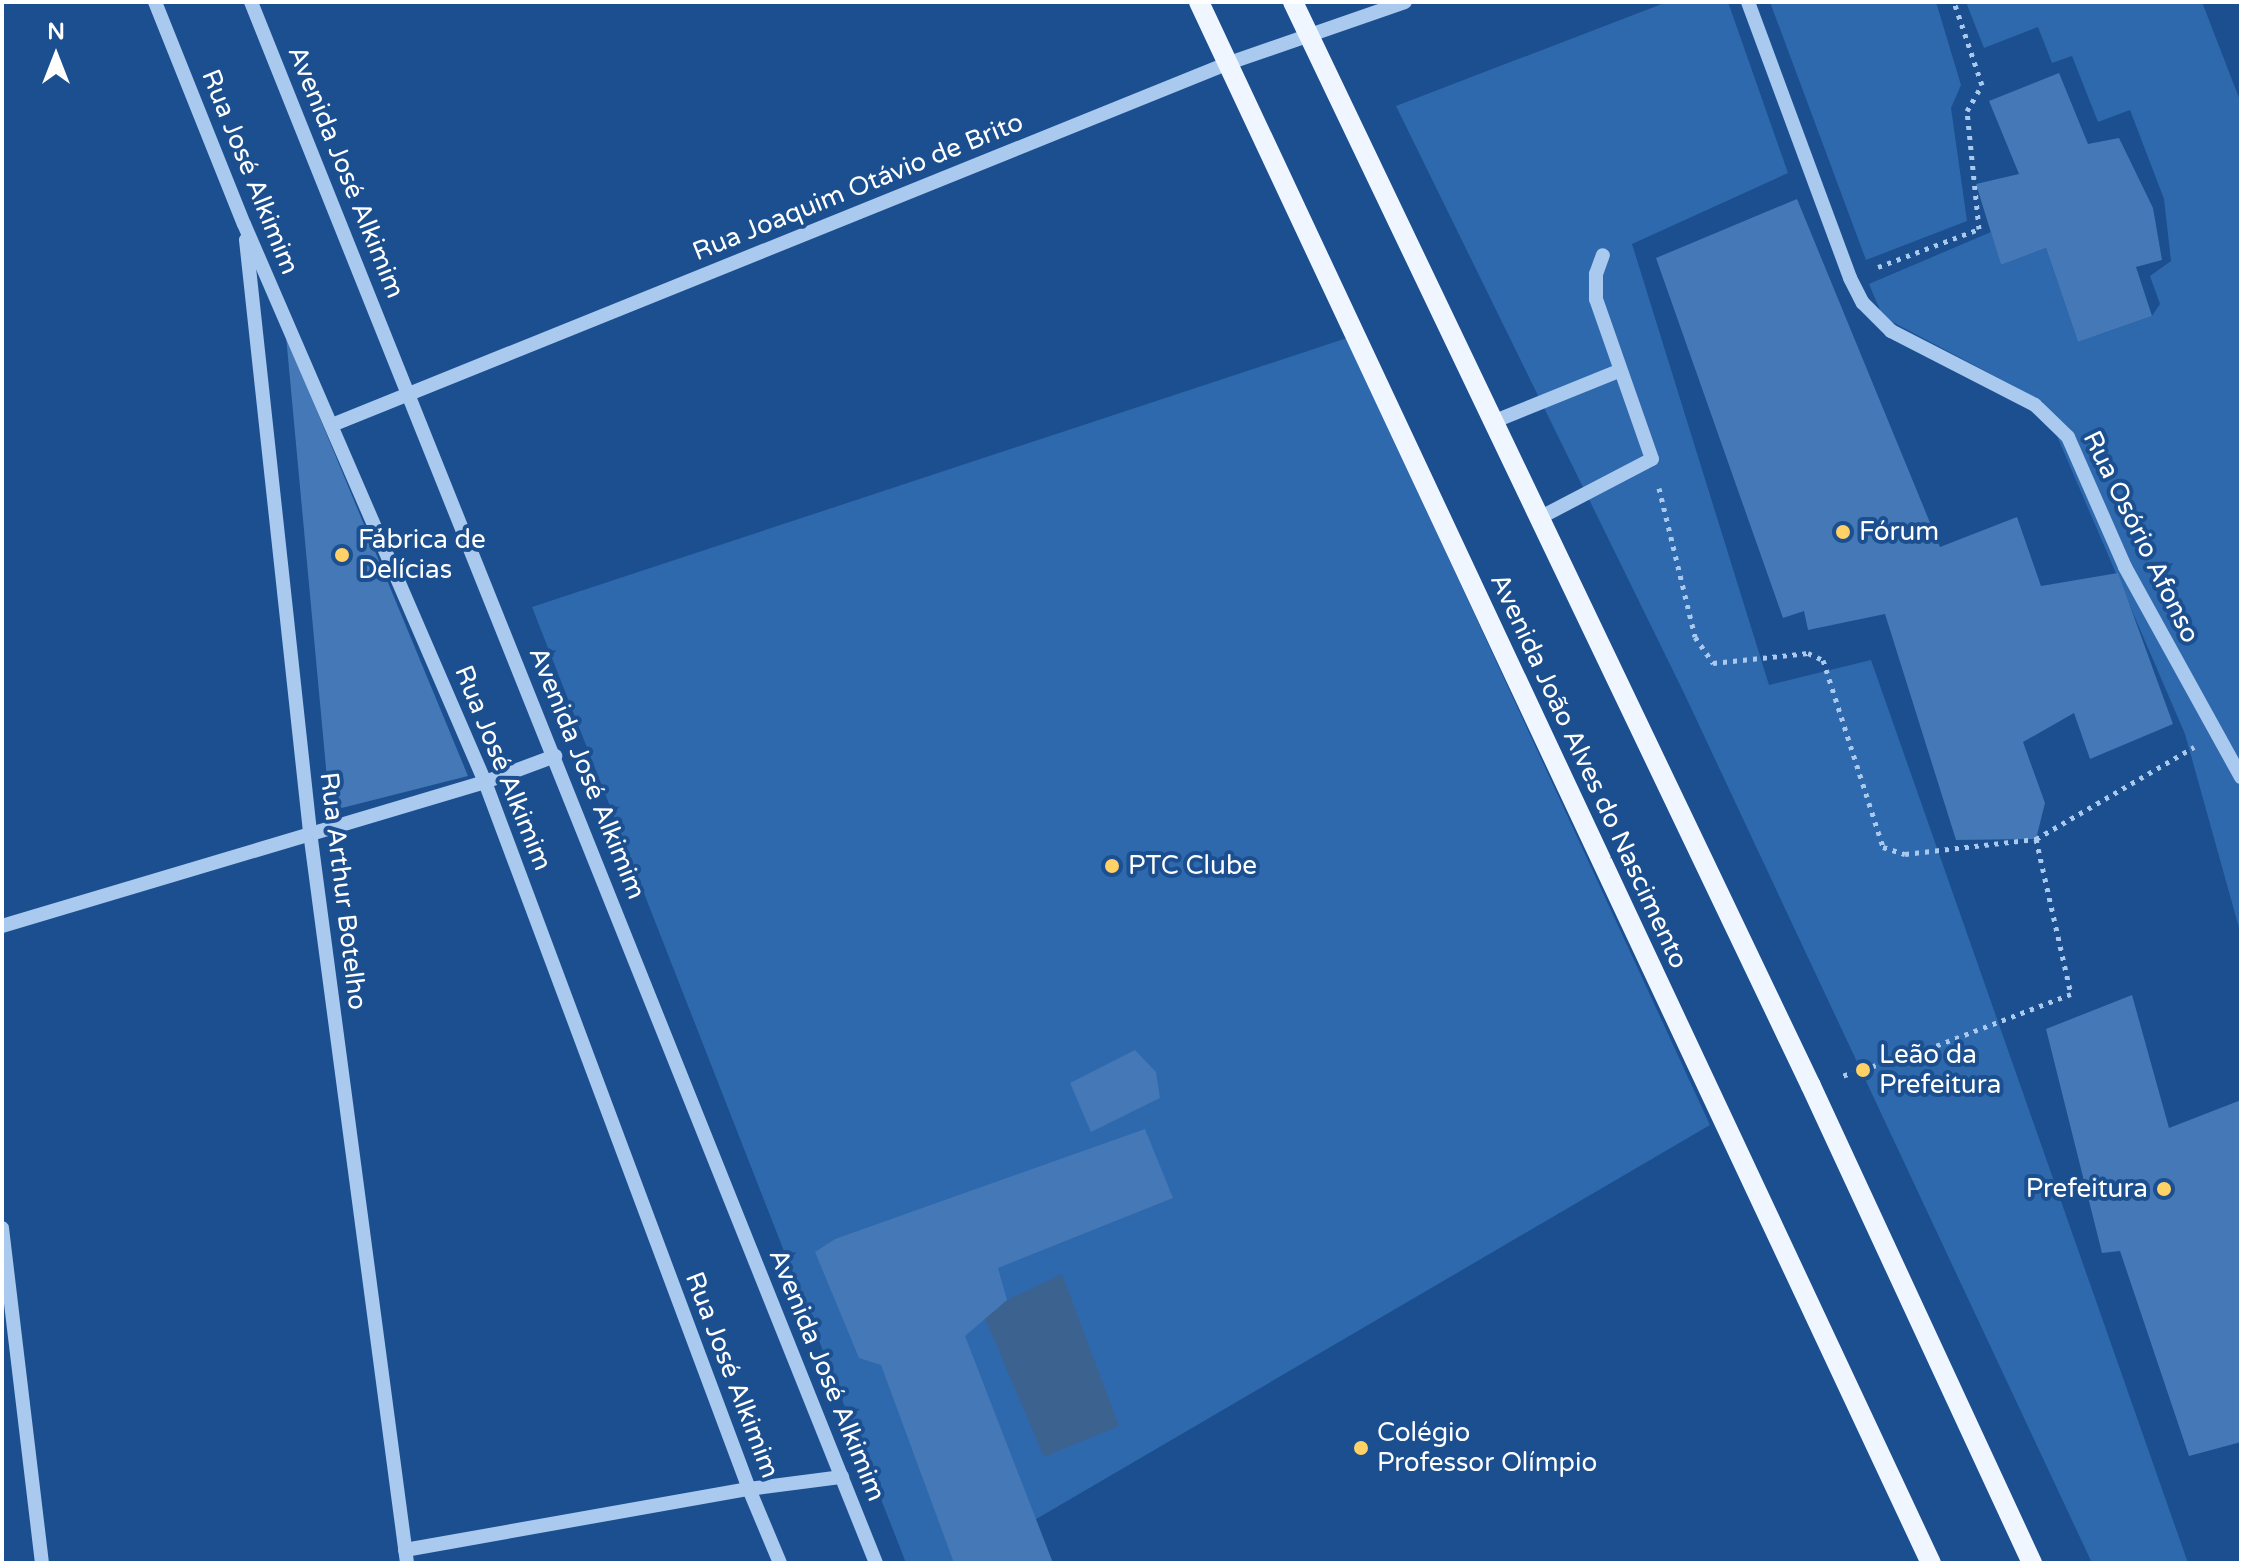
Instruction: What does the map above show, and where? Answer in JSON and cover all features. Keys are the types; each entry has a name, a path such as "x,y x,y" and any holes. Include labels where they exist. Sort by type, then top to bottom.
{"main road":[{"name":"Avenida João Alves do Nascimento","path":"1199,2 1931,1563"},
{"path":"1293,2 1811,1086 2032,1563"}],"street":[{"name":"Rua José Alkimim","path":"155,2 244,224 485,782 749,1489 780,1563"},
{"name":"Avenida José Alkimim","path":"251,2 876,1563"},
{"name":"Rua Joaquim Otávio de Brito","path":"332,425 1229,63 1405,2"},
{"name":"Rua Osório Afonso","path":"1748,2 1850,278 1863,303 1891,331 2035,405 2068,437 2125,567 2215,735 2241,777"},
{"name":"Rua Arthur Botelho","path":"244,224 310,832 406,1557"},
{"path":"1541,517 1652,459 1596,299 1596,274 1603,255"},
{"path":"1495,421 1619,371"},
{"path":"2,926 485,782 555,756"},
{"path":"2,1228 42,1563"},
{"path":"406,1557 749,1489 842,1477"}],"path":[{"path":"1850,278 1979,229 1967,111 1982,85 1954,2"},
{"path":"1652,459 1695,637 1713,663 1808,653 1823,660 1883,847 1905,854 2036,839 2215,735"},
{"path":"1811,1086 1933,1047 2071,994 2036,839"}],"shaded area":[{"path":"1667,2 1728,2 1788,173 1632,244 1769,685 1871,660 2188,1563 2092,1563 1684,693 1396,106"},
{"path":"1770,2 1936,2 1961,85 1951,108 1967,221 1866,260"},
{"path":"1966,2 2202,2 2241,103 2241,935 2185,734 2042,401 1883,317 1869,284 1991,232 2001,265 2046,248 2078,342 2152,316 2160,304 2150,276 2171,261 2164,199 2130,110 2098,122 2072,56 2052,63 2038,27 1984,48"},
{"name":"PTC Clube","path":"1347,338 1710,1125 961,1563 906,1563 532,607"},
{"path":"1062,1274 1119,1426 1044,1457 985,1318 1007,1300"}],"building":[{"path":"2059,73 2088,144 2119,138 2153,208 2162,260 2136,267 2152,316 2078,342 2046,248 2001,265 1976,184 2019,174 1989,101"},
{"name":"Fórum","path":"1797,199 1940,547 2017,517 2041,586 2118,573 2173,724 2090,759 2074,713 2023,742 2045,803 2036,839 1956,840 1885,614 1808,630 1804,611 1783,618 1656,258"},
{"name":"Fábrica de Delícias","path":"286,336 468,776 330,811"},
{"name":"Prefeitura","path":"2132,995 2169,1128 2241,1100 2241,1442 2189,1456 2120,1251 2102,1253 2046,1029"},
{"path":"1135,1050 1156,1072 1160,1098 1091,1132 1070,1083"},
{"path":"1145,1129 1173,1198 998,1268 1007,1300 965,1336 1053,1563 954,1563 881,1365 859,1358 815,1252 835,1239"}],"place":[{"name":"Fórum","path":"1843,532"},
{"name":"Fábrica de Delícias","path":"342,555"},
{"name":"PTC Clube","path":"1112,866"},
{"name":"Leão da Prefeitura","path":"1863,1070"},
{"name":"Prefeitura","path":"2164,1189"},
{"name":"Colégio Professor Olímpio","path":"1361,1448"}]}
